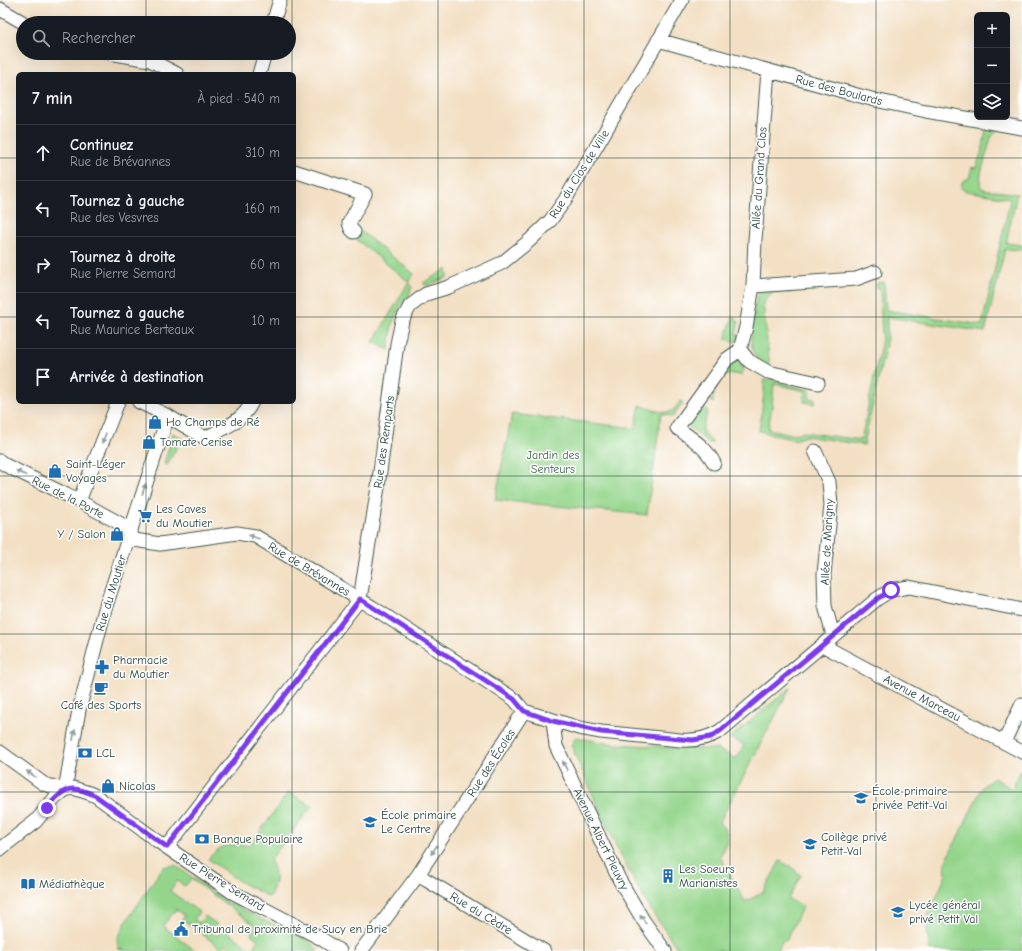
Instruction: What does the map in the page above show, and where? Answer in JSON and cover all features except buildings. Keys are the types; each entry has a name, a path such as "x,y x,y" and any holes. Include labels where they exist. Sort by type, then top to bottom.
{"street":[{"path":"276,16 280,0"},
{"name":"Rue du Clos de Ville","path":"426,294 449,287 502,263 528,242 550,221 565,200 682,0"},
{"path":"0,9 16,18"},
{"name":"Rue des Boulards","path":"658,40 874,100 941,114 1022,128"},
{"path":"150,60 173,72"},
{"path":"260,72 263,60"},
{"name":"Allée du Grand Clos","path":"740,350 746,327 753,286 755,240 768,71"},
{"path":"296,172 366,194 349,223 350,229 354,232"},
{"path":"753,286 856,279 875,272"},
{"name":"Rue des Remparts","path":"360,599 378,487 397,344 402,322 410,306 426,294"},
{"path":"714,463 709,454 697,442 676,428 727,359 740,350 749,361 768,372 818,383"},
{"path":"79,501 117,404"},
{"path":"143,404 168,416 205,438 228,427 248,410 251,404"},
{"name":"Rue du Moutier","path":"65,790 79,710 105,609 168,416"},
{"name":"Allée de Marigny","path":"816,451 829,482 830,490 831,505 824,580 825,606 833,635"},
{"name":"Rue de la Porte","path":"2,465 79,501 129,534"},
{"name":"Rue de Brévannes","path":"129,534 160,544 237,533 255,536 412,632 514,699 524,711 553,721 601,732 686,740 711,737 720,731 880,596 891,590 909,587 1022,610"},
{"path":"167,847 360,599"},
{"name":"Avenue Marceau","path":"822,645 1022,752"},
{"path":"1004,742 1022,704"},
{"name":"Rue des Écoles","path":"361,951 418,875 524,711"},
{"name":"Avenue Albert Pleuvry","path":"553,721 556,746 618,879 643,920 665,951"},
{"name":"Rue Pierre Semard","path":"0,752 44,784 65,790 73,788 96,796 232,892 320,938 340,951"},
{"path":"0,849 36,821 55,798 65,790"},
{"name":"Rue du Cèdre","path":"418,875 544,951"}],"green space":[{"path":"986,129 997,130 991,138 981,173 980,185 983,189 1017,194 1006,243 1022,245 1022,250 1005,249 985,332 887,317 887,338 864,445 805,436 795,440 759,431 764,393 764,380 769,380 771,378 774,379 774,381 810,390 809,398 815,399 815,404 804,402 805,391 774,384 768,429 792,434 804,432 861,440 882,339 880,288 876,288 877,283 884,282 886,310 982,325 1010,201 1007,198 966,191 961,188 962,182 969,178 972,167 976,168 983,147"},
{"path":"359,230 414,274 409,282 357,240"},
{"path":"447,269 448,277 426,286 423,283"},
{"path":"409,282 412,287 408,297 401,305 392,324 389,350 373,342"},
{"path":"792,290 792,292 774,292 763,303 770,369 758,360 754,354 752,346 751,337 754,308 758,293 759,291"},
{"path":"733,317 739,322 736,334 740,336 736,342 725,339"},
{"path":"737,360 741,363 741,366 744,369 742,375 732,374 724,377 716,389 713,403 706,396 732,362 733,363"},
{"name":"Jardin des Senteurs","path":"681,401 684,404 676,411 674,416 671,417 669,415 661,414 647,515 495,500 512,414 635,428 640,405 656,411 669,412 672,411"},
{"path":"698,406 708,410 702,431 712,443 709,443 688,426 687,423 690,419 693,419 693,415"},
{"path":"173,433 182,438 167,465 164,464"},
{"path":"790,688 719,823 726,831 727,835 727,843 720,856 745,902 763,892 780,861 791,867 801,875 788,899 803,906 786,941 783,940 777,951 679,951 657,920 624,862 571,745 576,737 616,744 717,749 736,759 744,745 730,738"},
{"path":"1022,768 1022,951 930,951 927,931 929,914 946,875 945,863 983,786 994,778 1012,789"},
{"path":"289,792 312,806 270,860 275,874 275,883 269,897 240,882 208,859 223,847 232,845 250,845"},
{"path":"175,865 231,905 233,904 263,920 301,937 319,951 234,951 225,944 222,949 182,919 185,916 176,909 163,926 196,951 119,950 117,940 126,922 163,867","holes":["191,879 256,926 251,934 258,940 252,949 223,929 217,936 212,932 217,924 205,916 199,923 194,919 199,912 170,891 177,881 185,886"]}],"place":[{"name":"Ho Champs de Ré","path":"155,422"},
{"name":"Tomate Cerise","path":"149,442"},
{"name":"Saint-Léger Voyages","path":"55,471"},
{"name":"Les Caves du Moutier","path":"145,516"},
{"name":"Y / Salon","path":"117,534"},
{"name":"Pharmacie du Moutier","path":"102,667"},
{"name":"Café des Sports","path":"101,688"},
{"name":"LCL","path":"85,753"},
{"name":"Nicolas","path":"108,786"},
{"name":"École primaire privée Petit-Val","path":"861,798"},
{"name":"École primaire Le Centre","path":"370,822"},
{"name":"Banque Populaire","path":"202,839"},
{"name":"Collège privé Petit-Val","path":"810,844"},
{"name":"Les Soeurs Marianistes","path":"668,876"},
{"name":"Médiathèque","path":"28,884"},
{"name":"Lycée général privé Petit Val","path":"898,912"},
{"name":"Tribunal de proximité de Sucy en Brie","path":"181,929"}],"route":[{"path":"47,808 55,798 65,790 73,788 89,793 96,796 167,847 360,599 514,699 524,711 553,721 601,732 693,740 711,737 720,731 833,635 877,599 891,590"}]}
